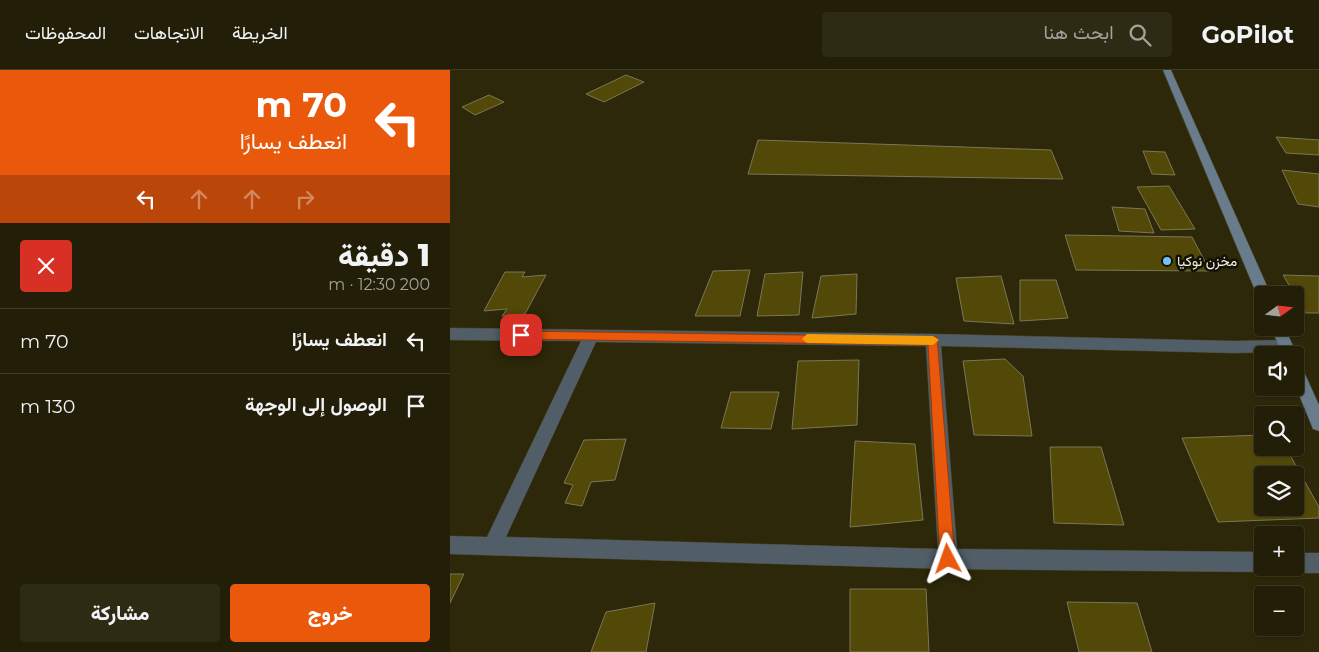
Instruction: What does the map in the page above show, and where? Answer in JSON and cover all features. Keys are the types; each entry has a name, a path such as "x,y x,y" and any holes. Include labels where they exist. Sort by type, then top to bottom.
{"street":[{"path":"1168,70 1260,286"},
{"path":"450,334 934,340 1254,349"},
{"path":"492,547 591,336"},
{"path":"934,340 948,559"},
{"path":"1304,388 1319,424"},
{"path":"450,546 948,559 1254,562"},
{"path":"1304,563 1319,563"}],"building":[{"path":"626,75 644,82 604,102 586,94"},
{"path":"489,95 504,102 475,115 462,107"},
{"path":"1276,137 1319,140 1319,155 1286,153"},
{"path":"758,140 1051,150 1063,179 748,174"},
{"path":"1143,151 1165,152 1175,175 1152,174"},
{"path":"1282,170 1319,174 1319,207 1298,204"},
{"path":"1169,186 1195,229 1161,230 1137,187"},
{"path":"1112,207 1145,209 1154,233 1119,231"},
{"path":"1065,235 1192,237 1210,271 1076,270"},
{"path":"750,270 740,316 695,316 713,271"},
{"path":"505,272 525,272 522,277 546,275 525,314 502,316 507,309 484,311"},
{"path":"803,272 799,315 757,316 765,274"},
{"path":"857,274 856,314 812,318 821,276"},
{"path":"1283,275 1319,276 1319,313 1306,313 1304,310 1304,286 1290,286"},
{"path":"1001,276 1014,324 964,321 956,278"},
{"path":"1020,280 1056,280 1068,318 1020,321"},
{"path":"1005,359 1023,376 1032,436 974,435 963,361"},
{"path":"859,360 857,425 792,429 798,361"},
{"path":"731,392 779,392 771,429 721,428"},
{"path":"1254,435 1254,456 1290,456 1296,466 1254,466 1254,516 1304,516 1304,480 1319,507 1319,518 1218,522 1182,438"},
{"path":"626,439 615,480 591,482 582,506 565,503 573,485 564,483 584,440"},
{"path":"855,441 915,444 923,520 850,527"},
{"path":"1050,447 1101,447 1124,525 1054,523"},
{"path":"450,574 464,574 450,603"},
{"path":"850,589 926,589 929,652 850,652"},
{"path":"1067,602 1137,603 1152,652 1079,652"},
{"path":"655,603 646,652 591,652 606,612"}],"slow traffic":[{"path":"807,339 933,340"}],"place":[{"name":"مخزن نوكيا","path":"1167,261"}],"route":[{"path":"521,335 934,340 948,559"}]}
